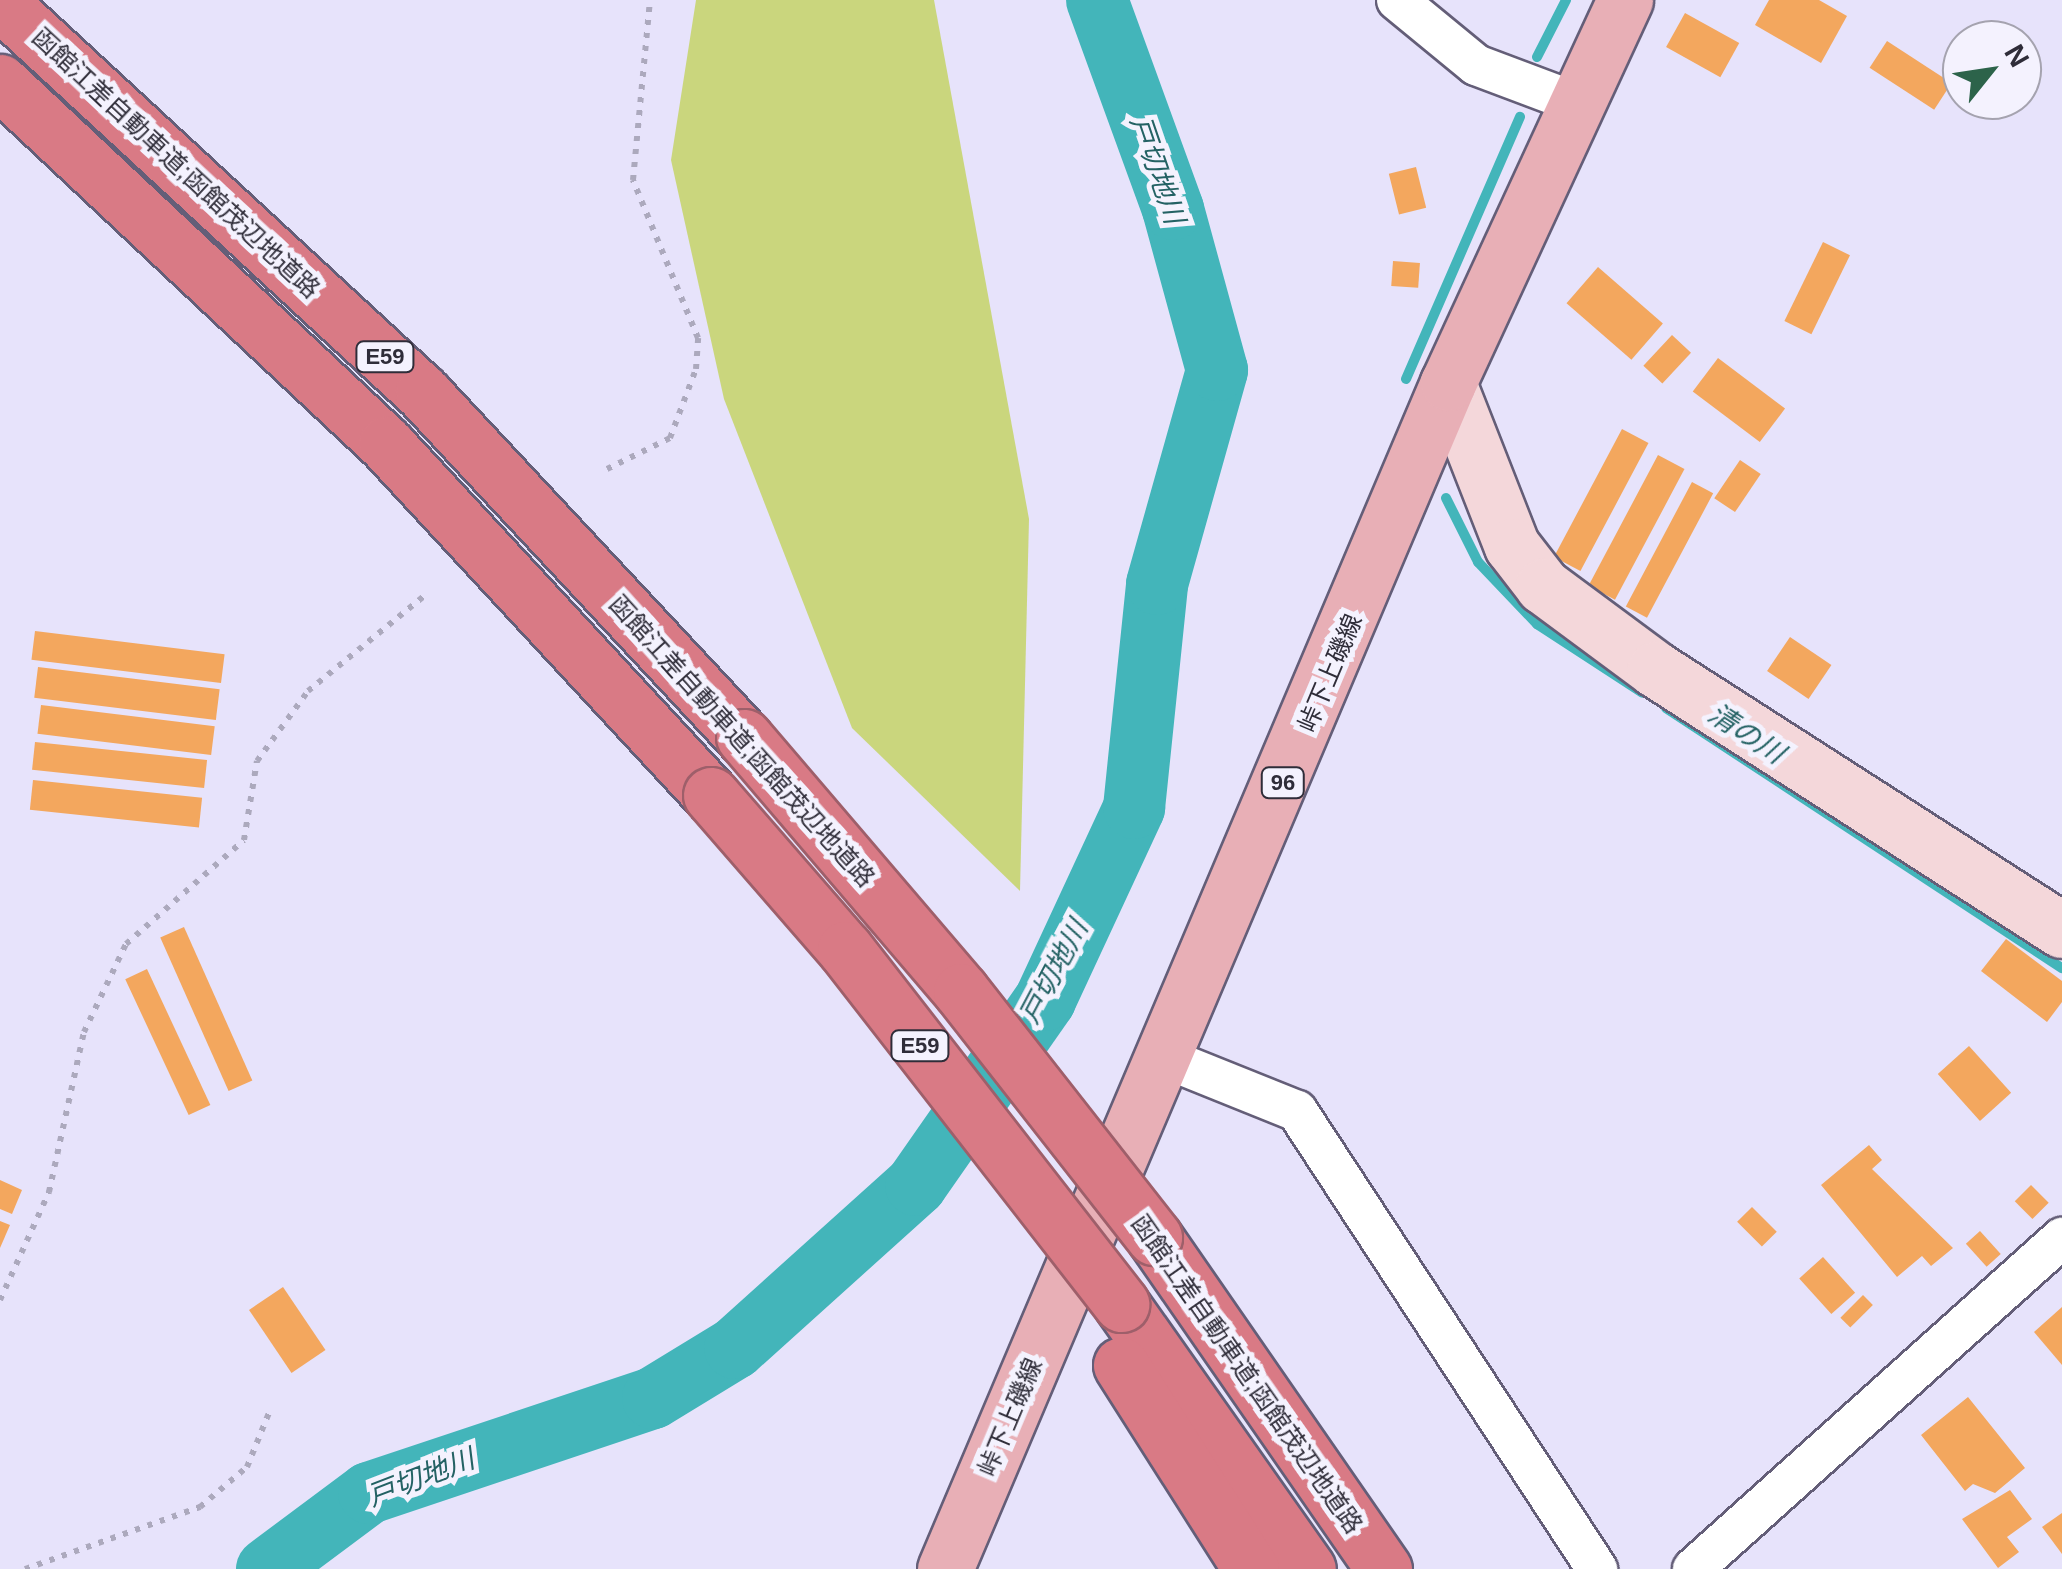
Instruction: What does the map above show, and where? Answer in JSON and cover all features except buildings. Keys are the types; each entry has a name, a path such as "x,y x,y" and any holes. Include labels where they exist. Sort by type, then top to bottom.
{"highway":[{"name":"函館江差自動車道;函館茂辺地道路","path":"0,2 423,394 744,737 961,990 1154,1237 1384,1569"},
{"name":"E59","path":"0,82 386,444 711,795 845,950 1113,1321"},
{"path":"1113,1321 1251,1569"},
{"path":"1113,1321 1308,1569"}],"main road":[{"name":"峠下上磯線","path":"945,1569 1448,382 1625,0"}],"street":[{"path":"1397,0 1476,66 1577,103"},
{"path":"1448,382 1505,530 1543,586 1655,669 2062,930"},
{"path":"1164,1058 1298,1111 1597,1569"},
{"path":"1693,1569 2062,1238"}],"path":[{"path":"608,469 670,438 696,369 698,338 633,180 650,0"},
{"path":"0,1300 48,1192 84,1032 126,944 244,840 257,761 308,691 423,597"},
{"path":"25,1569 200,1508 247,1467 271,1408"}],"green space":[{"path":"696,0 934,0 1029,519 1020,891 852,728 724,399 671,160"}],"waterway":[{"name":"戸切地川","path":"267,1569 369,1493 653,1398 735,1348 916,1185 1045,1000 1134,808 1157,584 1217,370 1173,209 1097,0"},
{"name":"清の川","path":"1537,57 1566,0"},
{"name":"清の川","path":"1406,379 1520,117"},
{"name":"清の川","path":"1446,498 1478,562 1537,624 1643,693"},
{"name":"清の川","path":"1666,708 2062,968"}]}
